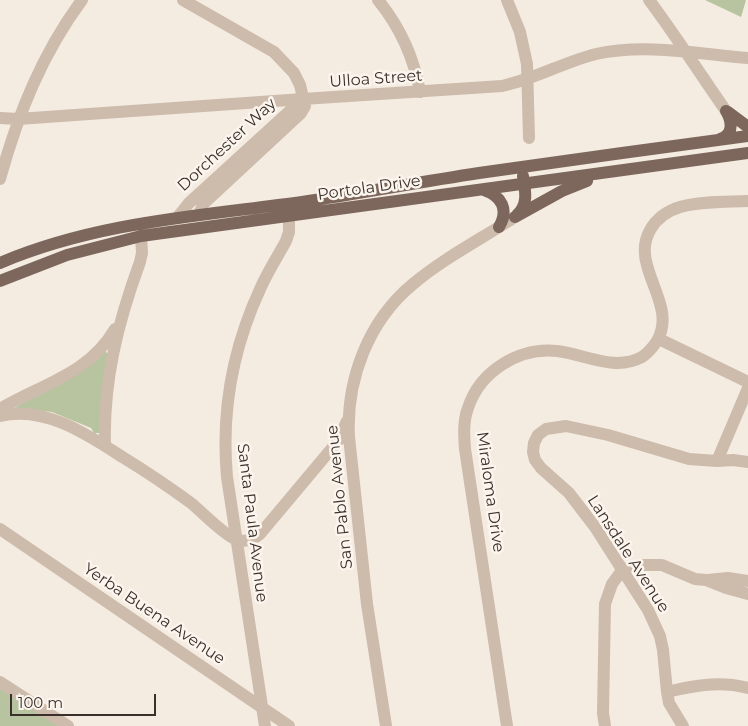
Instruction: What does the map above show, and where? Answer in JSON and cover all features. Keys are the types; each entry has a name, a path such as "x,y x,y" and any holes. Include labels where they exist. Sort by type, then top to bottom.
{"main road":[{"path":"726,111 748,127"},
{"path":"719,140 724,138 730,130 730,119 726,111"},
{"name":"Portola Drive","path":"0,263 44,246 84,235 177,218 338,197 522,167 748,136"},
{"name":"Portola Drive","path":"0,281 67,255 141,236 748,153"},
{"path":"516,217 522,211 525,203 525,184 522,167"},
{"path":"516,217 579,184 613,172"},
{"path":"484,190 496,195 503,205 504,215 499,227"}],"street":[{"path":"0,179 28,92 44,59 82,0"},
{"path":"183,0 274,52 294,72 300,85 303,99"},
{"path":"378,0 392,19 407,47 420,92"},
{"path":"507,0 524,48 528,80 529,138"},
{"path":"649,0 671,29 685,53 726,111"},
{"name":"Ulloa Street","path":"0,118 18,120 502,86 528,80 578,60 610,51 652,50 748,58"},
{"name":"Dorchester Way","path":"177,218 189,203 303,99 305,107 301,113 203,204 199,215"},
{"path":"748,201 682,206 666,213 653,225 646,239 645,255 661,304 663,316 659,339 748,382"},
{"name":"Santa Paula Avenue","path":"265,726 225,456 228,398 240,341 261,287 286,240 289,232 290,215"},
{"name":"San Pablo Avenue","path":"386,726 368,612 348,419 353,385 362,354 387,311 412,285 426,274 516,217"},
{"path":"105,446 106,413 116,336 140,262 142,253 141,236"},
{"path":"0,409 89,361 109,339 122,314"},
{"name":"Miraloma Drive","path":"507,726 465,449 465,422 468,408 473,396 490,374 514,358 528,353 558,351 621,363 644,356 659,339"},
{"path":"748,388 718,461 748,462"},
{"path":"0,416 21,414 38,416 70,426 171,488 236,540 250,540 260,534 334,445 344,430 348,419"},
{"name":"Lansdale Avenue","path":"683,726 674,713 667,692 660,636 648,610 583,510 569,493 541,468 535,460 533,452 534,443 538,435 546,429 566,426 608,435 689,459 718,461"},
{"name":"Yerba Buena Avenue","path":"0,529 289,726"},
{"path":"605,726 603,713 605,604 612,584 623,570 639,565 662,565 695,579 728,578 748,581"},
{"path":"706,580 748,594"},
{"path":"0,682 68,726"},
{"path":"667,692 708,684 725,684 748,688"}],"green space":[{"path":"705,0 746,0 741,17"},
{"path":"105,351 108,354 99,433 94,433 91,428 52,412 15,408"},
{"path":"0,687 63,726 0,726"}]}
